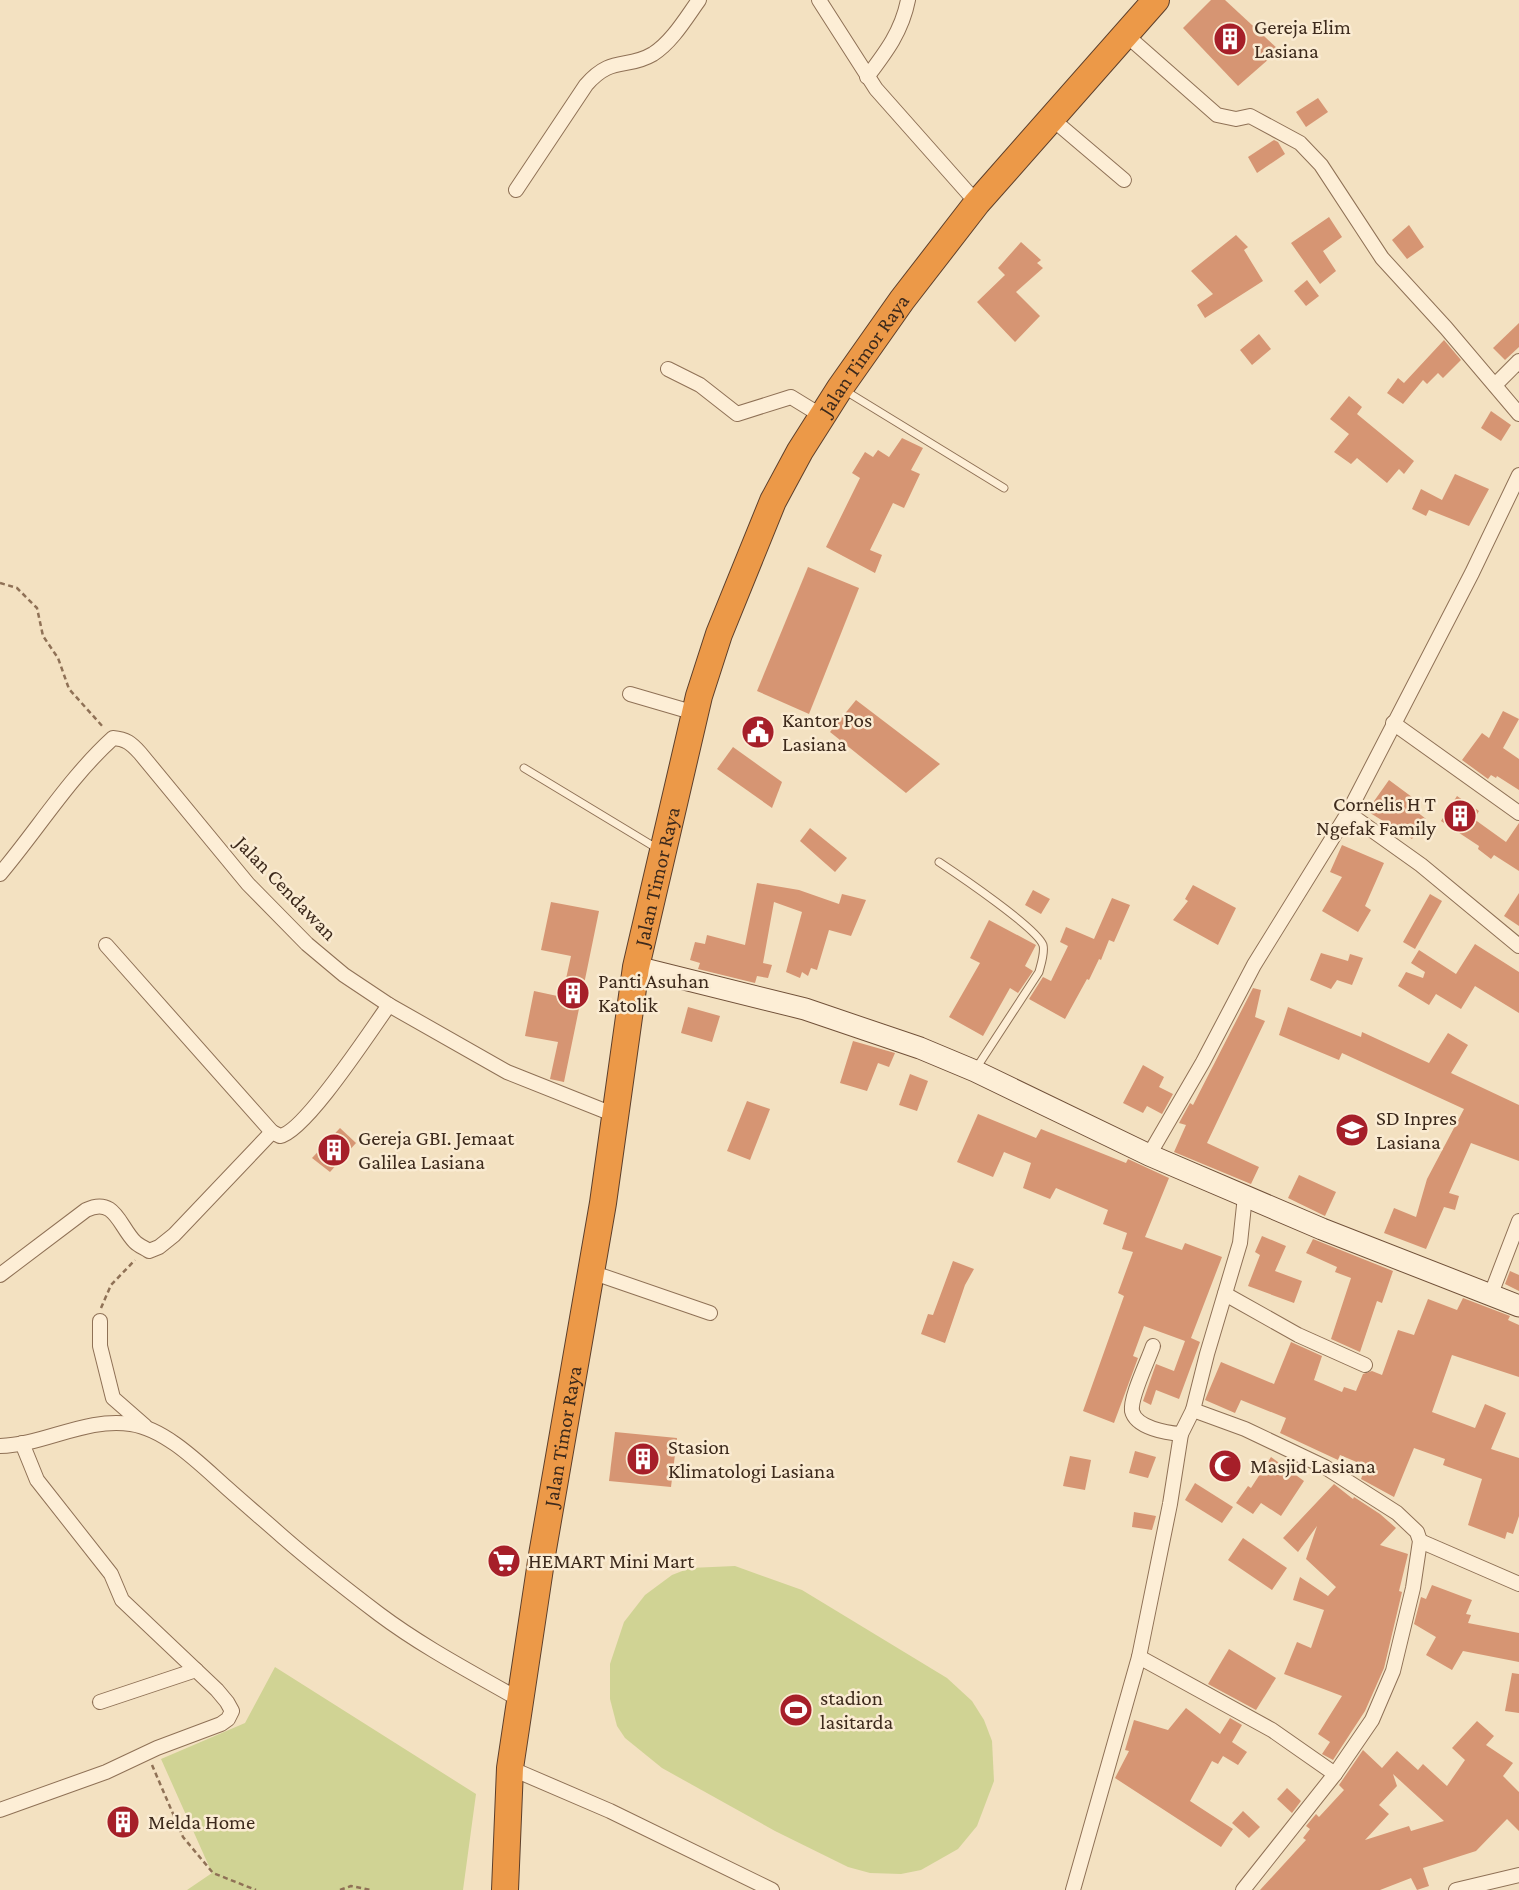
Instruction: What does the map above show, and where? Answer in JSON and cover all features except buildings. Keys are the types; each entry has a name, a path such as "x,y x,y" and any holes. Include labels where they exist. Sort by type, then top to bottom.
{"highway":[{"name":"Jalan Timor Raya","path":"505,1890 510,1768 542,1555 591,1272 636,967 695,713 719,634 773,501 840,388 902,300 977,203 1156,0"}],"street":[{"path":"516,190 596,73 608,66 653,54 699,0"},
{"path":"819,0 867,77 977,203"},
{"path":"867,77 897,35 905,17 908,0"},
{"path":"1125,34 1217,115 1236,118 1250,116 1300,143 1321,164 1382,258 1519,414"},
{"path":"1051,118 1124,180"},
{"path":"1495,385 1519,361"},
{"path":"668,369 700,385 737,414 791,397 822,416"},
{"path":"1149,1155 1203,1062 1254,965 1348,813 1466,585 1519,475"},
{"path":"630,694 695,713"},
{"path":"1393,723 1519,813"},
{"path":"0,874 70,784 113,738"},
{"name":"Jalan Cendawan","path":"113,738 131,742 248,884 307,944 344,975 389,1005 507,1072 615,1115"},
{"path":"1348,813 1421,865 1519,946"},
{"path":"106,945 272,1132 280,1136 300,1123 336,1079 389,1005"},
{"path":"636,967 805,1009 920,1048 975,1071 1149,1155 1334,1234 1519,1307"},
{"path":"0,1275 95,1205 108,1208 136,1243 149,1251 159,1247 174,1235 272,1132"},
{"path":"1073,1890 1139,1657 1170,1504 1181,1434 1193,1410 1240,1243 1245,1196"},
{"path":"1491,1294 1519,1221"},
{"path":"591,1272 710,1313"},
{"path":"1225,1294 1298,1335 1365,1365"},
{"path":"100,1321 100,1346 113,1398 148,1428 198,1461 287,1540 383,1617 471,1673 520,1700"},
{"path":"1153,1346 1132,1409 1134,1415 1149,1428 1181,1434"},
{"path":"1193,1410 1245,1429 1325,1466 1397,1513 1417,1532 1420,1541 1411,1600 1383,1699 1359,1742 1242,1890"},
{"path":"0,1446 103,1424 129,1423 148,1428"},
{"path":"0,1810 106,1772 221,1724 228,1719 232,1711 227,1702 122,1601 111,1574 37,1480 22,1443"},
{"path":"1420,1541 1519,1584"},
{"path":"1139,1657 1272,1730 1335,1774"},
{"path":"100,1702 195,1671"},
{"path":"510,1768 610,1811 772,1890"},
{"path":"1456,1890 1519,1875"}],"lane":[{"path":"840,388 1004,488"},
{"path":"524,768 661,851"},
{"path":"939,862 982,891 1042,943 1043,954 1039,972 975,1071"}],"path":[{"path":"0,583 17,587 37,608 43,636 58,658 69,689 113,738"},
{"path":"100,1321 102,1303 111,1285 134,1262 136,1243"},
{"path":"147,1753 183,1837 213,1874 256,1890"},
{"path":"340,1890 351,1886 371,1890"}],"green space":[{"name":"stadion lasitarda","path":"735,1566 802,1590 947,1678 972,1701 984,1720 992,1741 994,1781 977,1826 958,1849 921,1870 901,1874 870,1873 848,1867 775,1831 662,1768 625,1738 617,1726 610,1699 610,1664 624,1622 645,1595 672,1575 690,1568"},
{"path":"275,1667 476,1794 463,1890 187,1890 212,1873 161,1759 245,1723"}],"place":[{"name":"Gereja Elim Lasiana","path":"1230,39"},
{"name":"Kantor Pos Lasiana","path":"758,732"},
{"name":"Cornelis H T Ngefak Family","path":"1460,816"},
{"name":"Panti Asuhan Katolik","path":"573,993"},
{"name":"SD Inpres Lasiana","path":"1352,1130"},
{"name":"Gereja GBI. Jemaat Galilea Lasiana","path":"334,1150"},
{"name":"Stasion Klimatologi Lasiana","path":"643,1459"},
{"name":"Masjid Lasiana","path":"1225,1466"},
{"name":"HEMART Mini Mart","path":"504,1561"},
{"name":"stadion lasitarda","path":"796,1710"},
{"name":"Melda Home","path":"123,1822"}]}
